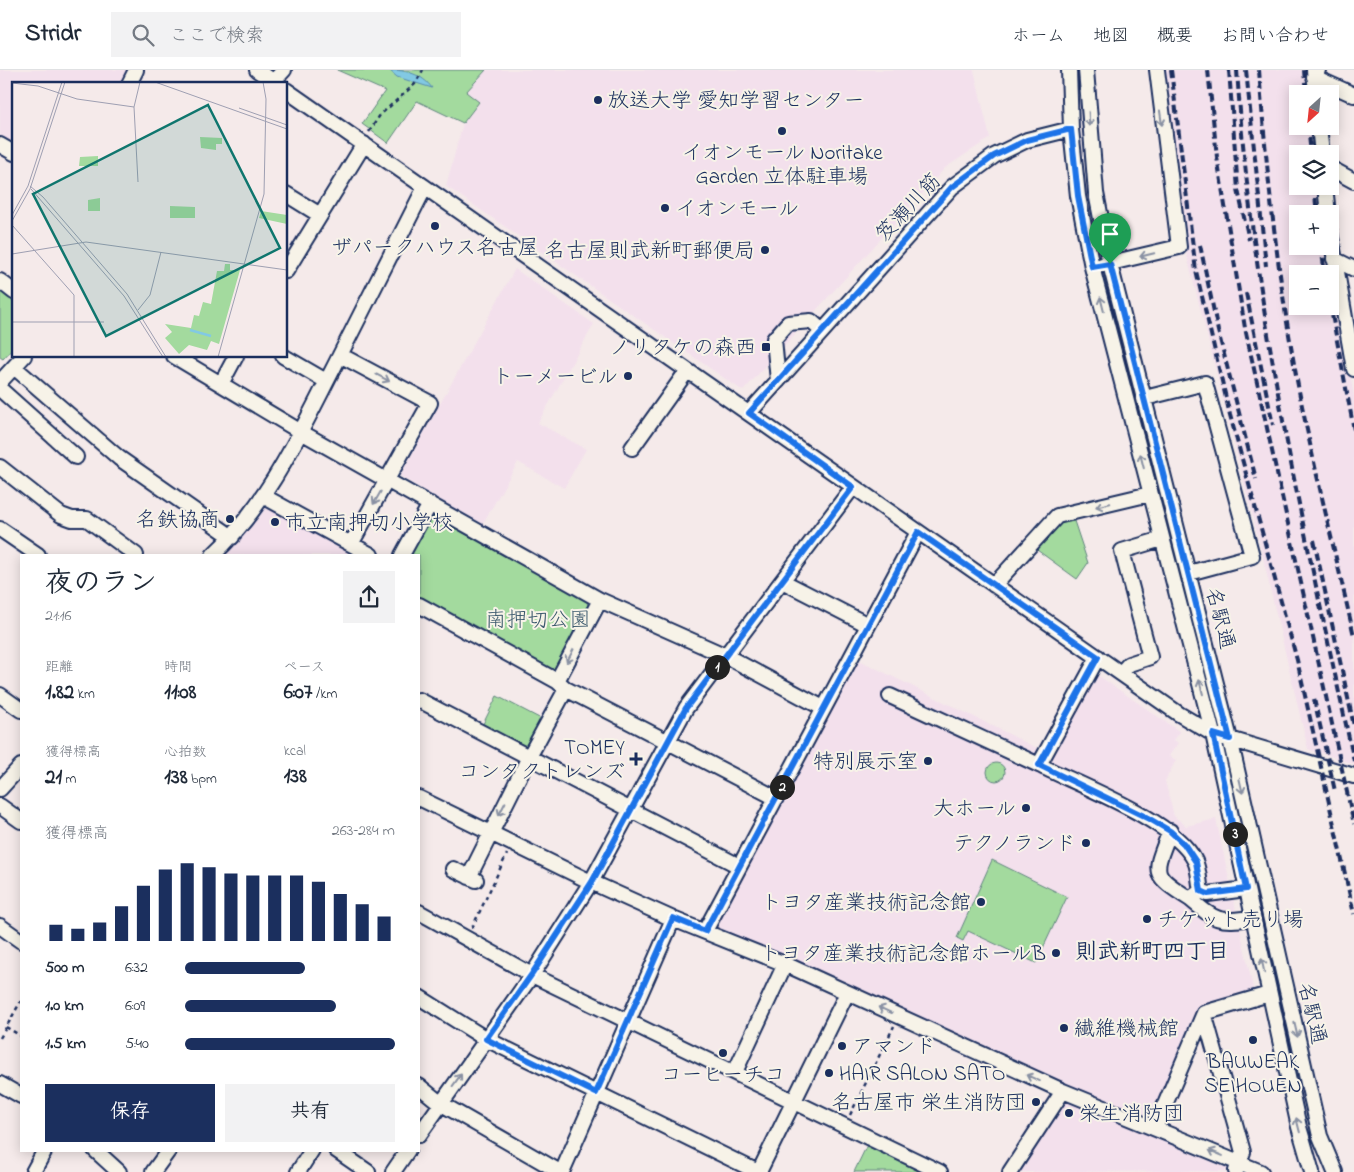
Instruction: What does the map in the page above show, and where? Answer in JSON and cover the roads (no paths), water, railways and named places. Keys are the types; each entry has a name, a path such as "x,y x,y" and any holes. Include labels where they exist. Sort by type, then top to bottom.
{"street":[{"path":"130,82 136,70"},
{"path":"257,70 273,82"},
{"path":"275,82 284,70"},
{"name":"名駅通","path":"1086,70 1096,193 1110,264 1230,739 1320,1136 1335,1172"},
{"path":"1092,267 1178,247 1156,70"},
{"path":"1315,72 1316,85"},
{"path":"1315,72 1354,94"},
{"name":"名駅通","path":"1066,73 1078,196 1092,267 1213,734 1299,1127 1312,1172"},
{"path":"288,91 366,140 426,187 1180,714 1213,734 1354,776"},
{"name":"笈瀬川筋","path":"749,413 952,187 994,156 1027,140 1071,129"},
{"path":"288,268 366,140"},
{"path":"0,144 12,152"},
{"path":"1339,173 1354,181"},
{"path":"214,554 232,537 263,496 301,432 426,187"},
{"path":"288,195 320,215"},
{"path":"1333,255 1354,370"},
{"path":"1334,259 1354,269"},
{"path":"0,281 12,290"},
{"path":"778,380 774,339 788,323 811,321 822,331"},
{"path":"340,355 430,403 351,544"},
{"path":"177,358 301,432 600,600 726,656 823,708"},
{"path":"221,384 235,358"},
{"path":"286,358 326,381"},
{"path":"9,369 119,458 232,537"},
{"path":"632,448 687,371"},
{"path":"1145,398 1205,382 1252,556 1189,573"},
{"path":"0,390 76,457"},
{"path":"0,467 61,515 72,519 87,519 135,554"},
{"path":"420,1131 532,974 592,882 686,708 853,487"},
{"path":"994,585 1057,516 1150,494"},
{"path":"263,496 369,554"},
{"path":"403,554 430,504"},
{"path":"0,529 37,554"},
{"path":"705,931 918,532"},
{"path":"1121,674 1129,664 1150,657 1122,552 1162,539"},
{"path":"782,581 868,625"},
{"path":"453,869 472,878 490,832 529,757 600,600"},
{"path":"420,606 667,743 776,798"},
{"path":"1039,765 1098,657"},
{"path":"0,695 20,709"},
{"path":"890,696 1039,765 1148,818 1170,831 1184,844 1196,862 1195,895 1211,917 1224,921 1253,918"},
{"path":"420,701 739,866"},
{"path":"0,789 20,767"},
{"path":"420,798 592,882 673,918 785,964 1063,1091 1155,1128 1238,1168 1261,1172"},
{"path":"0,806 20,819"},
{"path":"1170,831 1157,865 1159,874 1172,888 1195,895 1246,889"},
{"path":"420,913 532,974 940,1172"},
{"path":"420,1087 440,1103 561,1172 673,918"},
{"path":"0,926 20,940"},
{"path":"735,1072 785,964"},
{"path":"420,998 486,1039 759,1172 847,993"},
{"path":"1204,1013 1269,994"},
{"path":"1155,1128 1204,1013"},
{"path":"1204,1013 1243,1152 1238,1168"},
{"path":"0,1084 20,1095"},
{"path":"1010,1172 1063,1091"},
{"path":"33,1172 44,1152"},
{"path":"97,1152 119,1172"},
{"path":"153,1172 168,1152"},
{"path":"298,1172 311,1152"},
{"path":"339,1152 368,1172"},
{"path":"394,1172 407,1152"}],"water":[{"path":"389,70 418,76 432,88 397,77"}],"railway":[{"path":"1171,70 1196,271 1230,415 1297,660 1354,914"},
{"path":"1208,70 1217,157 1245,328 1354,824"},
{"path":"1229,70 1238,190 1249,240"},
{"path":"1237,70 1244,157 1267,331 1299,504 1354,761"},
{"path":"1246,70 1266,266"},
{"path":"1259,70 1266,152 1286,315 1300,396 1354,636"},
{"path":"1304,70 1305,85"},
{"path":"1309,135 1310,145"},
{"path":"1315,195 1316,205"},
{"path":"1200,245 1218,331 1256,479"},
{"path":"1322,255 1324,265"},
{"path":"1246,293 1273,425"},
{"path":"1332,315 1354,430"},
{"path":"1314,540 1354,726"},
{"path":"1314,699 1335,791"}],"place":[{"name":"放送大学 愛知学習センター","path":"598,100"},
{"name":"イオンモール Noritake Garden 立体駐車場","path":"782,131"},
{"name":"イオンモール","path":"665,208"},
{"name":"ザパークハウス名古屋","path":"435,226"},
{"name":"名古屋則武新町郵便局","path":"765,250"},
{"name":"ノリタケの森西","path":"766,347"},
{"name":"トーメービル","path":"628,376"},
{"name":"名鉄協商","path":"230,519"},
{"name":"市立南押切小学校","path":"275,522"},
{"name":"TOMEY コンタクトレンズ","path":"636,759"},
{"name":"特別展示室","path":"928,761"},
{"name":"大ホール","path":"1026,808"},
{"name":"テクノランド","path":"1086,843"},
{"name":"トヨタ産業技術記念館","path":"981,902"},
{"name":"チケット売り場","path":"1147,919"},
{"name":"トヨタ産業技術記念館ホールB","path":"1056,953"},
{"name":"繊維機械館","path":"1064,1028"},
{"name":"BAUWEAK SEIHOUEN","path":"1253,1040"},
{"name":"アマンド","path":"842,1046"},
{"name":"コーヒーチコ","path":"723,1053"},
{"name":"HAIR SALON SATO","path":"829,1073"},
{"name":"名古屋市 栄生消防団","path":"1036,1102"},
{"name":"栄生消防団","path":"1069,1113"}],"district":[{"name":"則武新町四丁目","path":"1152,950"}],"park label":[{"name":"南押切公園","path":"538,619"}]}
